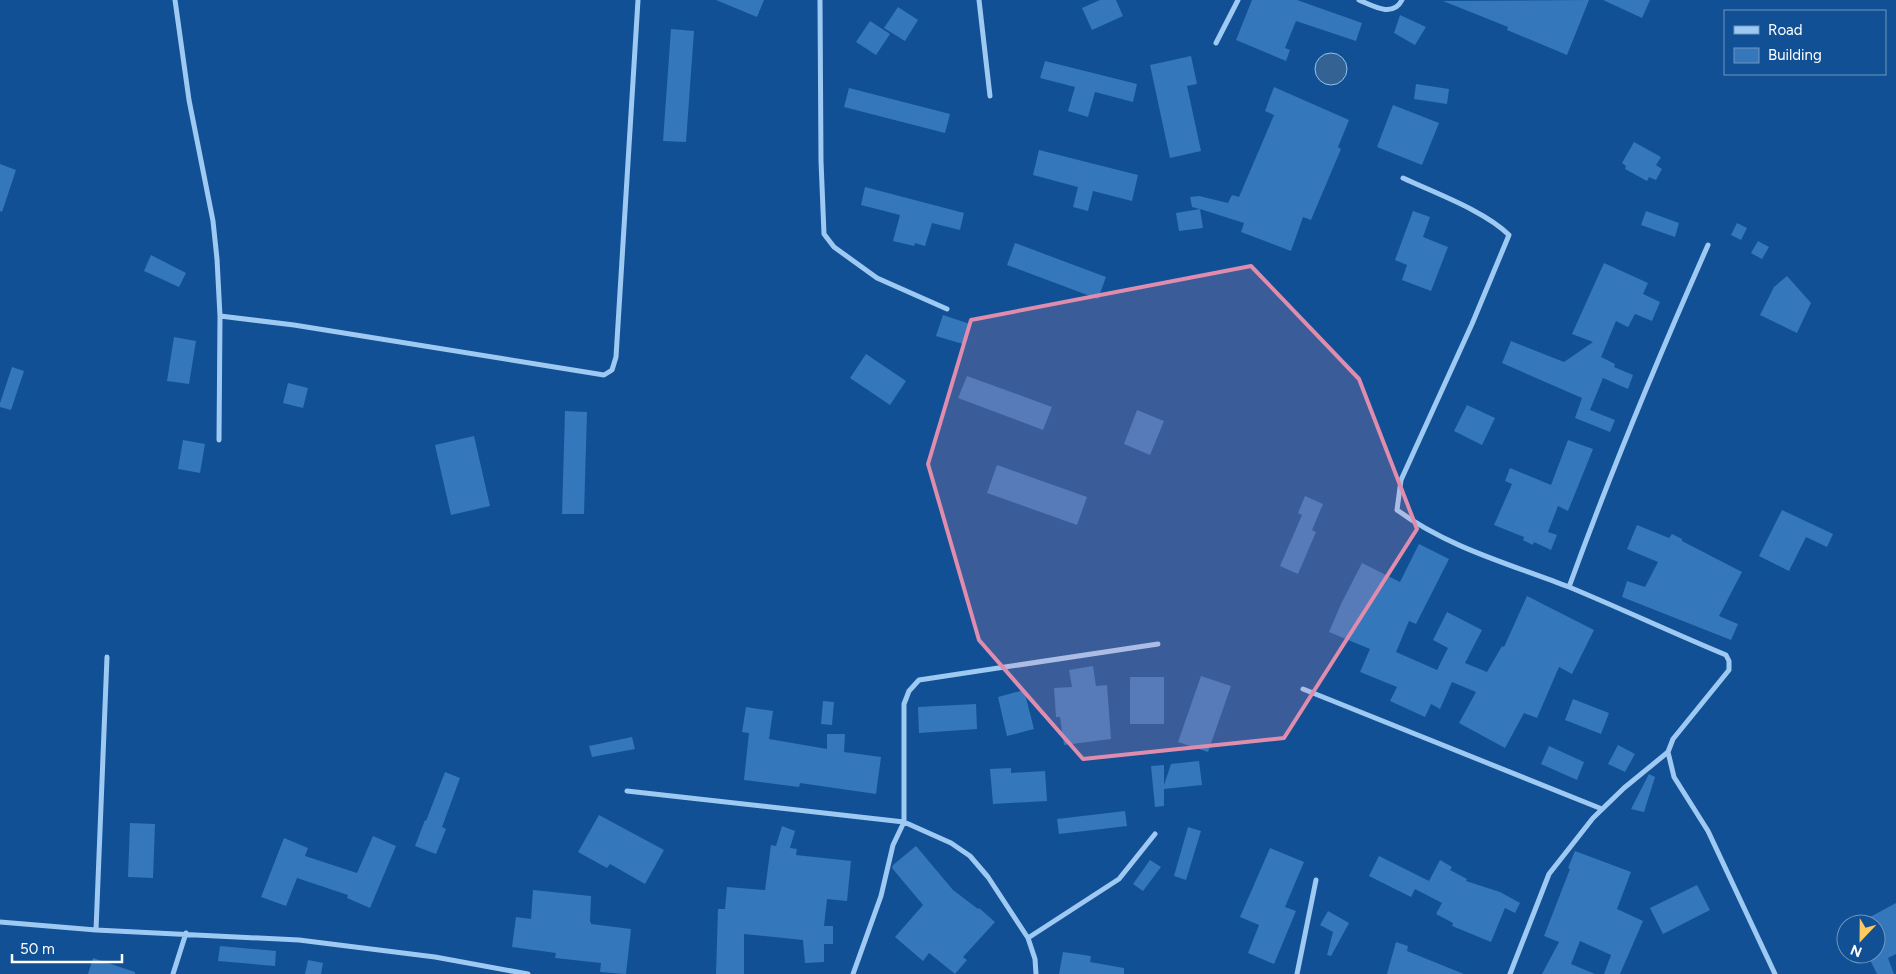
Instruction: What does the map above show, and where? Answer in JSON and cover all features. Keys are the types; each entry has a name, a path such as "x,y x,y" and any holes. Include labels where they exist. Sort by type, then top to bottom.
{"street":[{"path":"175,0 189,100 213,221 220,316 219,440"},
{"path":"220,316 294,325 604,375 612,370 616,357 638,0"},
{"path":"820,0 821,161 824,234 834,247 877,278 947,309"},
{"path":"979,0 990,96"},
{"path":"1216,43 1238,0"},
{"path":"1359,0 1378,8 1391,10 1400,5 1402,0"},
{"path":"1404,178 1485,217 1498,224 1509,234 1472,324 1401,480 1397,510 1416,524 1453,544 1569,587 1726,655 1729,661 1729,670 1723,679 1673,739 1668,752 1624,788 1593,818 1549,874 1510,974"},
{"path":"1569,587 1616,462 1677,314 1708,245"},
{"path":"853,974 881,896 893,845 904,822 904,704 910,691 919,680 1158,644"},
{"path":"96,930 107,657"},
{"path":"1303,689 1602,809"},
{"path":"1668,752 1674,777 1708,831 1775,974"},
{"path":"627,791 904,822 951,842 970,856 988,877 1028,938 1035,959 1036,974"},
{"path":"1028,938 1119,879 1155,834"},
{"path":"1297,974 1316,880"},
{"path":"0,922 96,930 309,942 435,957 528,974"},
{"path":"173,974 186,934"}],"highlighted area":[{"path":"1251,266 1359,379 1417,529 1284,738 1083,759 979,640 928,464 971,320"}],"water":[{"path":"1331,53 1343,57 1347,69 1343,81 1331,85 1319,81 1315,69 1319,57"}],"building":[{"path":"716,0 764,0 757,17"},
{"path":"1100,0 1116,0 1123,16 1092,30 1082,8"},
{"path":"1252,0 1297,0 1362,23 1356,41 1296,21 1285,48 1290,50 1286,61 1236,40"},
{"path":"1589,0 1567,55 1507,30 1508,27 1443,1"},
{"path":"1603,0 1650,0 1642,18"},
{"path":"898,7 918,20 905,41 884,28"},
{"path":"1400,15 1426,27 1415,45 1394,33"},
{"path":"870,21 890,34 876,55 856,42"},
{"path":"671,29 694,31 686,142 663,141"},
{"path":"1191,56 1197,84 1187,86 1201,151 1170,158 1150,65"},
{"path":"1045,61 1137,84 1133,102 1095,92 1088,117 1068,111 1075,87 1040,78"},
{"path":"1416,84 1449,89 1447,104 1414,99"},
{"path":"1274,87 1349,120 1338,147 1341,149 1311,220 1303,217 1291,251 1241,232 1244,223 1192,207 1190,197 1199,196 1228,203 1232,195 1239,197 1274,115 1265,111"},
{"path":"849,88 950,114 945,133 844,107"},
{"path":"1393,105 1439,123 1422,165 1377,147"},
{"path":"1634,142 1661,157 1656,165 1662,169 1656,180 1649,177 1647,181 1625,169 1626,166 1622,163"},
{"path":"1039,150 1138,175 1132,201 1093,191 1088,211 1073,207 1078,187 1033,175"},
{"path":"0,164 16,170 2,212 0,211"},
{"path":"865,187 964,213 960,230 932,223 925,246 915,243 914,246 893,241 900,215 861,205"},
{"path":"1200,209 1203,228 1179,231 1176,213"},
{"path":"1413,211 1430,217 1423,237 1448,247 1431,291 1402,280 1407,265 1395,260"},
{"path":"1646,211 1679,223 1675,237 1641,225"},
{"path":"1737,223 1747,228 1741,240 1731,235"},
{"path":"1758,241 1769,247 1762,259 1751,253"},
{"path":"1015,243 1106,277 1098,299 1007,265"},
{"path":"151,255 186,273 179,287 144,271"},
{"path":"1604,263 1648,283 1643,294 1660,302 1652,321 1635,314 1628,327 1616,321 1601,357 1615,364 1614,367 1633,375 1628,389 1603,378 1590,410 1615,420 1610,432 1575,418 1582,398 1502,363 1511,341 1564,362 1593,342 1572,334"},
{"path":"1787,276 1811,303 1797,333 1760,315 1774,287"},
{"path":"943,315 970,324 963,344 936,336"},
{"path":"174,337 196,341 189,384 167,381"},
{"path":"866,354 906,381 890,405 850,378"},
{"path":"12,367 24,371 11,410 0,407 0,403"},
{"path":"967,376 1052,407 1043,430 958,398"},
{"path":"288,383 308,388 303,408 283,403"},
{"path":"1467,405 1495,418 1482,445 1454,431"},
{"path":"1137,410 1164,421 1150,455 1124,444"},
{"path":"565,411 587,412 584,514 562,514"},
{"path":"474,436 490,506 451,515 435,445"},
{"path":"183,440 205,444 200,473 178,469"},
{"path":"1568,440 1593,449 1568,511 1558,506 1548,532 1557,535 1551,550 1534,542 1533,545 1523,540 1524,537 1494,525 1512,484 1505,481 1510,468 1551,485"},
{"path":"997,465 1087,497 1077,525 987,493"},
{"path":"1305,496 1323,504 1312,530 1316,532 1298,574 1280,566 1302,515 1298,513"},
{"path":"1782,510 1833,534 1827,547 1806,537 1789,571 1759,556"},
{"path":"1637,525 1669,538 1672,534 1742,572 1719,616 1738,624 1731,640 1622,597 1627,581 1645,587 1658,562 1627,549"},
{"path":"1419,544 1449,559 1416,624 1409,621 1396,652 1437,670 1448,648 1433,640 1447,612 1482,630 1465,663 1487,672 1502,646 1504,647 1527,596 1594,630 1572,674 1559,667 1537,718 1524,713 1505,748 1459,723 1476,692 1452,682 1440,709 1431,704 1425,717 1390,701 1397,687 1360,672 1370,649 1329,632 1362,563 1400,582"},
{"path":"1093,666 1096,686 1107,685 1111,739 1064,745 1060,717 1056,717 1054,688 1072,687 1069,670"},
{"path":"1201,676 1231,686 1208,752 1178,742"},
{"path":"1130,677 1164,677 1164,724 1130,724"},
{"path":"1024,690 1034,729 1007,736 998,697"},
{"path":"1573,699 1609,713 1601,734 1565,720"},
{"path":"823,701 834,702 832,725 821,724"},
{"path":"976,704 977,729 919,733 918,707"},
{"path":"746,707 773,711 769,739 827,749 827,734 845,734 844,752 881,757 876,794 800,783 799,787 744,780 749,733 742,732"},
{"path":"632,737 635,749 592,757 589,746"},
{"path":"1618,745 1635,754 1625,772 1608,764"},
{"path":"1549,746 1584,762 1577,780 1541,764"},
{"path":"1199,761 1202,785 1164,789 1164,806 1155,807 1151,766 1164,765 1164,785 1171,764"},
{"path":"1011,768 1011,773 1045,771 1047,801 993,804 990,769"},
{"path":"445,772 460,778 442,827 446,829 436,854 415,846"},
{"path":"1649,774 1655,777 1644,812 1631,809"},
{"path":"1125,811 1127,826 1059,834 1057,819"},
{"path":"599,815 664,850 645,884 610,864 607,868 578,852"},
{"path":"130,823 155,824 153,878 128,877"},
{"path":"782,826 795,831 790,848 797,849 796,855 851,861 847,901 827,899 824,926 833,926 833,944 824,944 824,962 805,963 803,940 744,934 744,974 716,974 718,909 725,909 727,887 765,890 771,845 776,846"},
{"path":"1188,827 1201,831 1186,880 1174,876"},
{"path":"373,836 396,846 370,908 347,898 348,895 297,878 286,906 261,897 284,838 308,848 305,856 357,873"},
{"path":"916,846 953,890 995,922 963,957 967,960 955,974 929,953 923,961 895,937 923,905 892,868 893,865"},
{"path":"1270,848 1304,862 1285,907 1296,911 1274,964 1248,953 1259,925 1240,917"},
{"path":"1575,851 1631,872 1617,909 1643,921 1620,974 1604,974 1611,955 1580,941 1571,964 1595,974 1542,974 1559,942 1544,936"},
{"path":"1379,856 1429,881 1440,860 1452,867 1450,870 1467,879 1466,881 1500,892 1520,903 1515,913 1505,908 1491,942 1452,926 1453,923 1436,914 1442,903 1415,889 1411,897 1369,876"},
{"path":"1150,860 1161,867 1143,891 1133,884"},
{"path":"1697,885 1710,910 1663,934 1650,908"},
{"path":"533,890 591,896 591,924 631,929 626,974 600,972 601,963 555,958 556,953 512,947 516,917 531,919"},
{"path":"1896,903 1896,954 1888,958 1894,974 1877,974 1872,964 1886,964 1886,914 1876,914"},
{"path":"1328,911 1349,923 1331,956 1327,955 1333,932 1320,925"},
{"path":"1396,942 1408,946 1407,951 1464,974 1387,974"},
{"path":"220,946 276,951 275,966 218,961"},
{"path":"1063,952 1091,956 1090,962 1124,968 1124,974 1059,974"},
{"path":"93,958 135,972 135,974 88,974"},
{"path":"308,960 323,963 321,974 305,974"}]}
